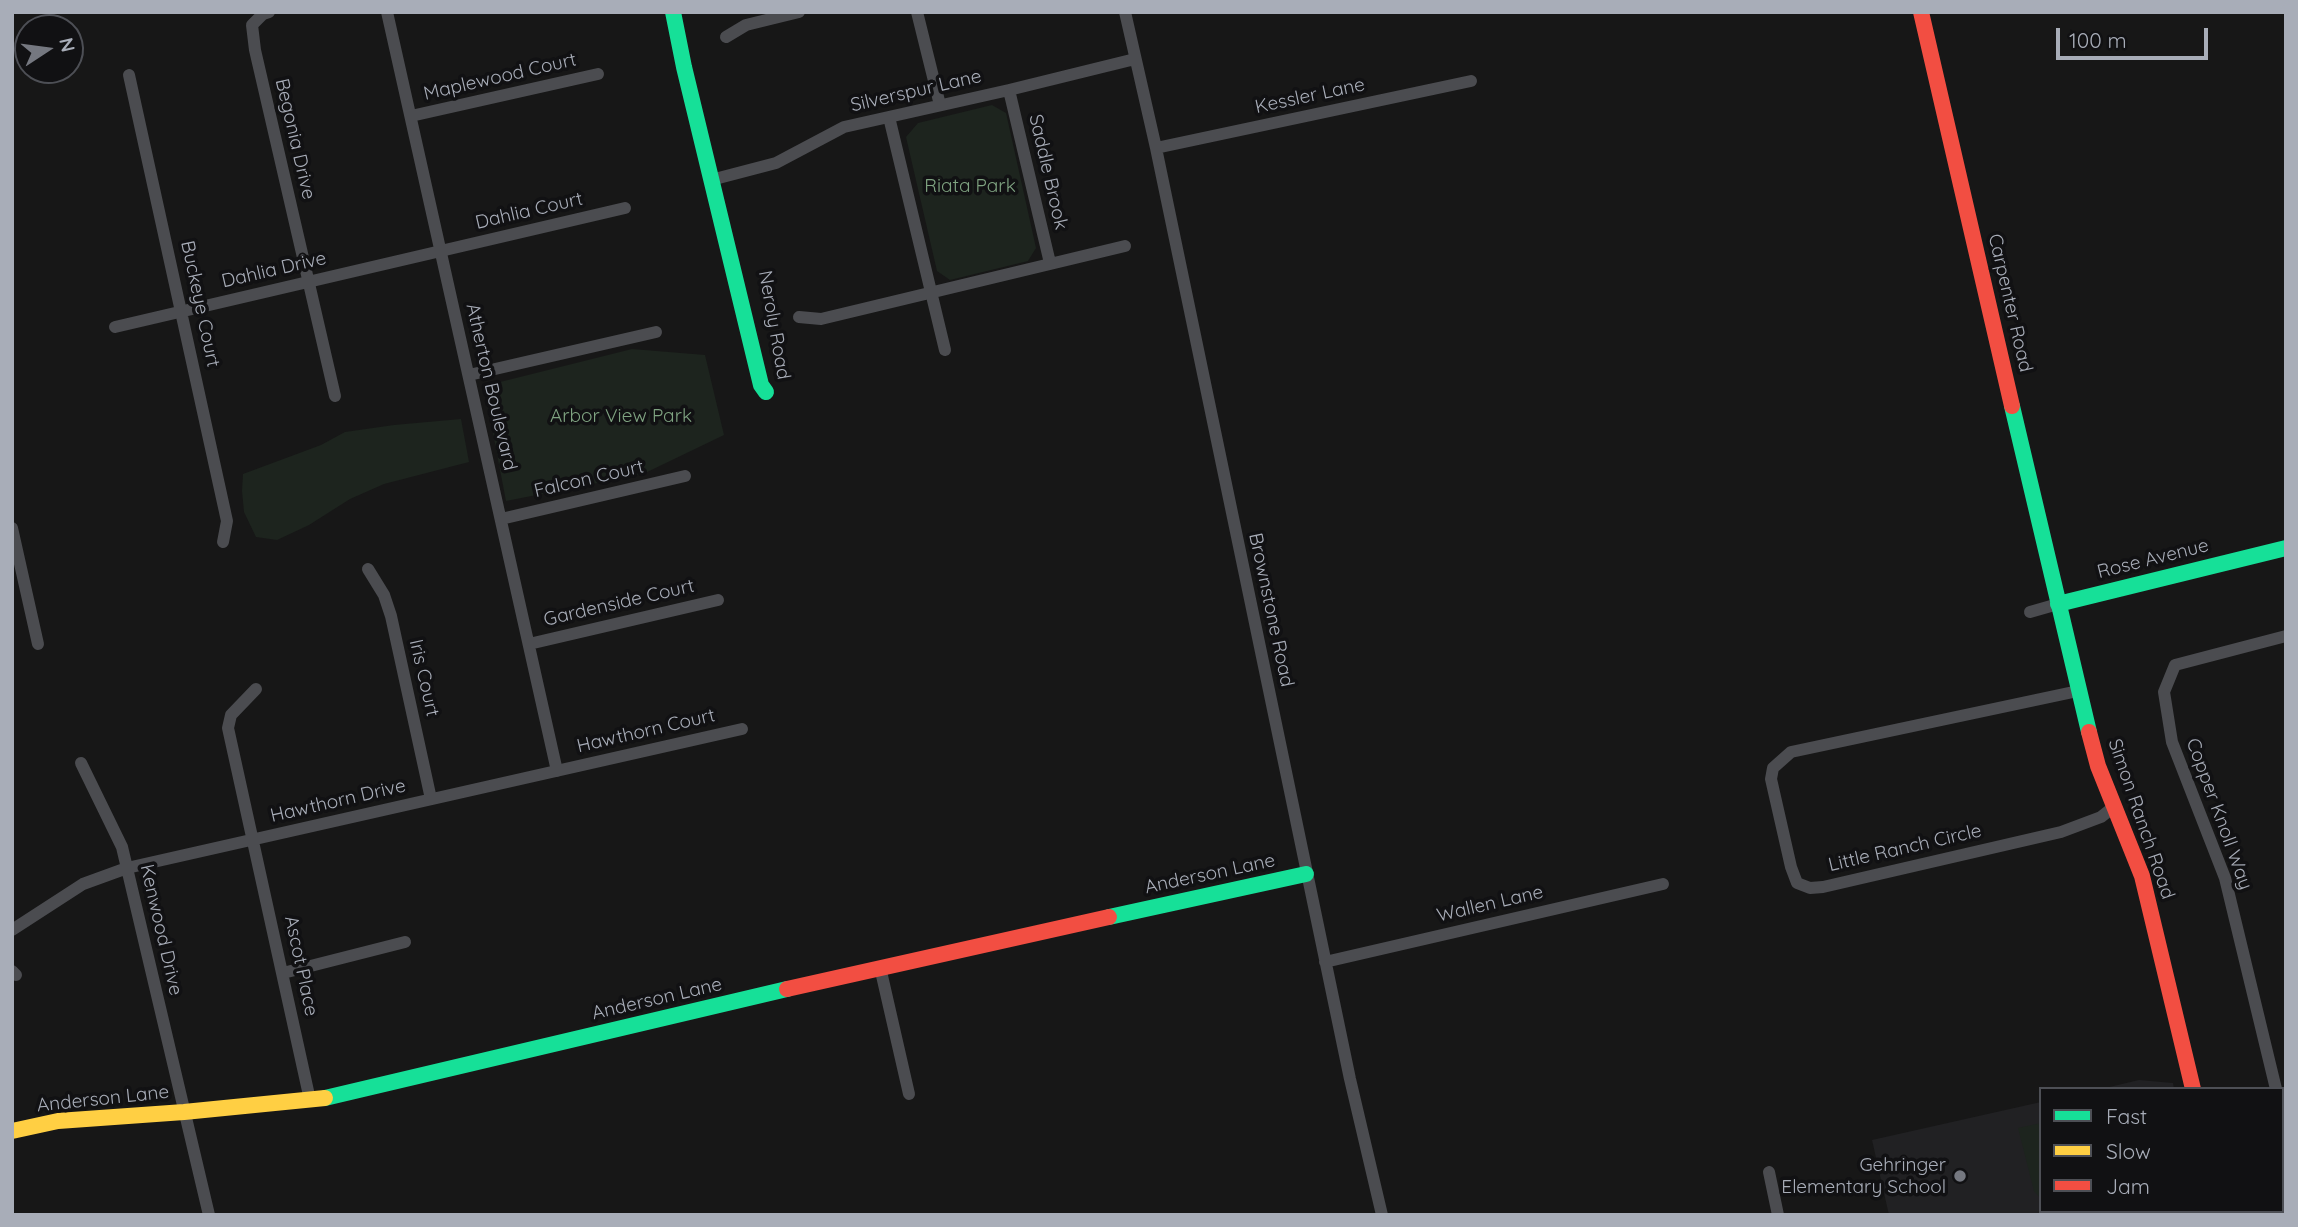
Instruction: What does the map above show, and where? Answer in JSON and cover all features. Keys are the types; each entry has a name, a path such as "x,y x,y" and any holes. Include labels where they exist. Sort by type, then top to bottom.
{"street":[{"name":"Begonia Drive","path":"269,12 263,13 252,25 255,50 309,282"},
{"name":"Atherton Boulevard","path":"387,12 557,771"},
{"name":"Neroly Road","path":"673,12 716,178 767,384 766,392 761,385 716,178 680,12"},
{"path":"726,37 746,24 799,12"},
{"path":"916,12 940,105"},
{"name":"Brownstone Road","path":"1125,12 1156,148 1306,874 1382,1215"},
{"name":"Carpenter Road","path":"1921,12 2058,604"},
{"name":"Silverspur Lane","path":"716,178 776,163 844,127 1135,58"},
{"name":"Maplewood Court","path":"411,116 598,74"},
{"name":"Buckeye Court","path":"128,75 227,521 223,542"},
{"name":"Kessler Lane","path":"1156,148 1471,81"},
{"name":"Saddle Brook","path":"1009,90 1050,263"},
{"path":"889,117 946,350"},
{"name":"Dahlia Court","path":"441,251 625,208"},
{"path":"799,317 821,319 1125,246"},
{"name":"Dahlia Drive","path":"116,327 441,251"},
{"path":"309,282 334,396"},
{"path":"469,376 656,332"},
{"name":"Falcon Court","path":"501,519 685,476"},
{"path":"12,527 38,644"},
{"name":"Rose Avenue","path":"2030,611 2286,548"},
{"name":"Iris Court","path":"368,569 384,595 391,616 431,799"},
{"name":"Gardenside Court","path":"529,644 718,600"},
{"name":"Simon Ranch Road","path":"2058,604 2098,766 2142,876 2193,1087"},
{"name":"Copper Knoll Way","path":"2276,1087 2225,878 2172,742 2164,692 2175,665 2286,636"},
{"name":"Ascot Place","path":"256,690 231,715 228,728 310,1100"},
{"name":"Little Ranch Circle","path":"2078,691 1791,752 1773,768 1772,779 1791,867 1797,883 1810,888 1823,887 2061,832 2101,817 2115,806"},
{"name":"Hawthorn Court","path":"557,771 743,729"},
{"name":"Kenwood Drive","path":"81,763 121,847 127,868 209,1215"},
{"name":"Hawthorn Drive","path":"12,930 83,884 127,868 557,771"},
{"name":"Anderson Lane","path":"12,1131 58,1121 310,1100 880,967 1306,874"},
{"name":"Wallen Lane","path":"1325,962 1663,884"},
{"path":"283,973 405,942"},
{"path":"880,967 909,1094"},
{"path":"1769,1172 1778,1215"}],"shaded area":[{"path":"2139,1080 2173,1083 2174,1087 2109,1087"},
{"name":"Gehringer Elementary School","path":"2039,1102 2039,1213 2204,1215 1889,1215 1872,1140"}],"green space":[{"name":"Riata Park","path":"992,105 1006,113 1036,248 1028,261 950,280 937,271 906,137 918,123"},
{"name":"Arbor View Park","path":"632,349 705,355 724,435 643,474 506,501 484,386"},
{"path":"461,419 469,462 384,484 350,499 309,525 277,540 256,537 244,512 243,474 321,445 345,432"},
{"path":"2039,1123 2039,1197 2034,1191 2018,1128"},
{"path":"2054,1213 2180,1215 2056,1215"}],"traffic: fast":[{"path":"673,12 761,385 766,392"},
{"path":"2012,406 2089,732"},
{"path":"2058,604 2286,548"},
{"path":"1109,917 1306,874"},
{"path":"325,1098 787,989"}],"traffic: slow":[{"path":"12,1131 58,1121 325,1098"}],"traffic: jam":[{"path":"1921,12 2012,406"},
{"path":"2089,732 2098,766 2142,876 2193,1087"},
{"path":"787,989 1109,917"}],"place":[{"name":"Gehringer Elementary School","path":"1960,1176"}]}
